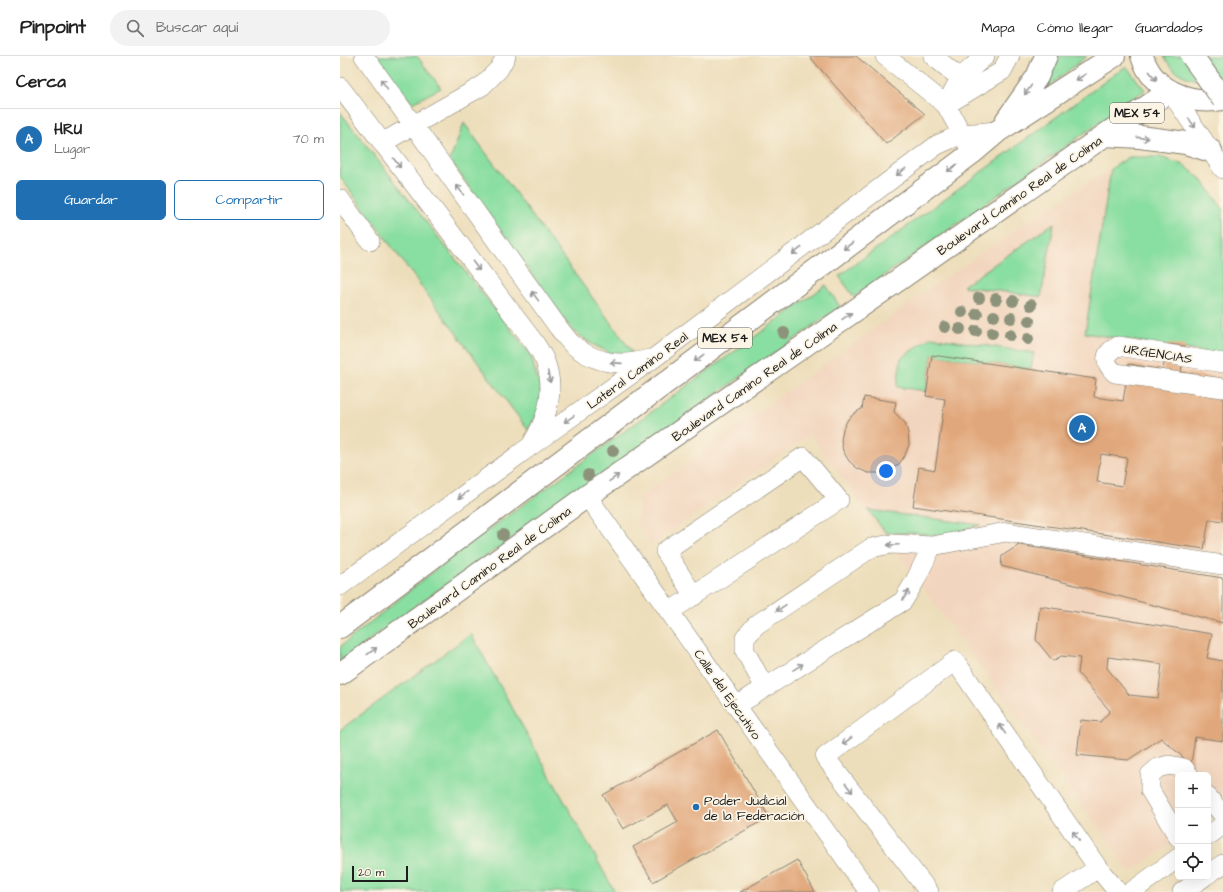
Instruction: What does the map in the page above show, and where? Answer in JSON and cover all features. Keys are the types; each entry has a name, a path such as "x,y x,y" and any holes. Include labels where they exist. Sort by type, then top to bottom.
{"main road":[{"path":"998,131 1037,77 1046,56"},
{"name":"MEX 54","path":"341,624 972,154 998,131 1114,56"},
{"path":"1142,56 1154,78 1170,91 1193,100 1209,101 1223,99 1192,56"},
{"name":"Boulevard Camino Real de Colima","path":"340,674 587,496 850,314 1104,135 1170,91"},
{"path":"1104,135 1140,137 1186,143 1211,151"}],"street":[{"path":"364,56 558,327 572,344 590,356 611,363 633,364 654,358"},
{"path":"382,143 482,86 499,69 506,56"},
{"path":"885,56 946,105 972,154"},
{"path":"933,56 960,78"},
{"path":"946,105 960,78 985,56"},
{"path":"946,105 1002,71 1010,56"},
{"path":"340,87 534,342 545,361 550,382 550,404 543,425 532,445"},
{"path":"1170,91 1223,169"},
{"name":"Lateral Camino Real","path":"340,586 532,445 654,358 937,145 962,134 998,131"},
{"path":"340,199 370,241"},
{"name":"URGENCIAS","path":"1223,363 1118,346 1110,350 1106,358 1108,367 1115,372 1223,388"},
{"path":"669,612 694,596 839,500 803,457 665,551 694,596"},
{"name":"Calle del Ejecutivo","path":"587,496 868,892"},
{"path":"765,688 745,651 745,638 756,625 871,548 891,544 932,546 1006,532 1223,565"},
{"path":"736,706 903,601 915,581 932,546"},
{"path":"929,892 825,757 955,660 1098,868 1118,892"},
{"path":"1175,832 1150,790 1150,775 1158,768 1169,765 1184,768 1187,772"},
{"path":"1211,801 1223,815"},
{"path":"1211,834 1223,825"},
{"path":"1131,892 1175,860"},
{"path":"1211,872 1223,864"},
{"path":"1062,892 1098,868"},
{"path":"1182,892 1200,880"}],"shaded area":[{"path":"1129,157 1160,157 1184,165 1202,180 1223,209 1223,807 1211,815 1211,772 1175,772 1175,841 1131,872 810,434 651,545 637,522 641,496 939,282 1031,220"}],"green space":[{"path":"376,56 417,56 441,88 412,103"},
{"path":"1059,56 1087,56 1030,101 1054,66"},
{"path":"1164,56 1223,56 1223,78 1197,80 1189,78 1175,70"},
{"path":"1126,66 1145,90 854,297 839,276"},
{"path":"340,112 530,354 540,387 540,409 528,430 340,177"},
{"path":"464,123 633,353 610,353 592,344 572,330 450,160"},
{"path":"1129,157 1160,157 1184,165 1202,180 1223,209 1223,355 1085,333 1111,169"},
{"path":"1054,223 1041,297 963,286"},
{"path":"826,285 840,307 417,605 340,662 340,647 450,558"},
{"path":"931,337 1034,353 1031,369 932,355 926,391 897,387 901,358"},
{"path":"868,510 981,525 938,536 916,533 886,533"},
{"path":"471,634 615,892 340,892 340,730"}],"building":[{"path":"809,56 856,56 925,114 886,144"},
{"path":"1167,344 1185,346 1181,372 1223,379 1223,521 1209,519 1204,549 913,506 919,467 935,470 945,399 926,396 932,355 1096,379 1094,397 1123,401 1129,364 1163,370","holes":["1101,454 1127,458 1122,486 1097,482"]},
{"path":"864,397 896,402 894,412 905,423 909,445 899,464 890,470 879,473 868,473 857,468 849,461 843,451 841,440 843,429 848,419 862,409"},
{"path":"1019,545 1223,578 1223,623 1001,566 1002,556"},
{"path":"1040,606 1212,634 1207,658 1223,661 1223,741 1195,737 1191,764 1161,738 1128,760 1077,755 1081,720 1100,722 1110,711 1078,673 1080,658 1061,656 1053,661 1036,640","holes":["1108,657 1162,664 1158,698 1129,695 1107,668"]},
{"path":"718,730 769,817 653,882 633,847 678,822 668,805 623,829 603,795"},
{"path":"797,860 815,892 740,892"}],"place":[{"name":"HRU","path":"1082,428"},
{"name":"Poder Judicial de la Federación","path":"696,807"}]}
